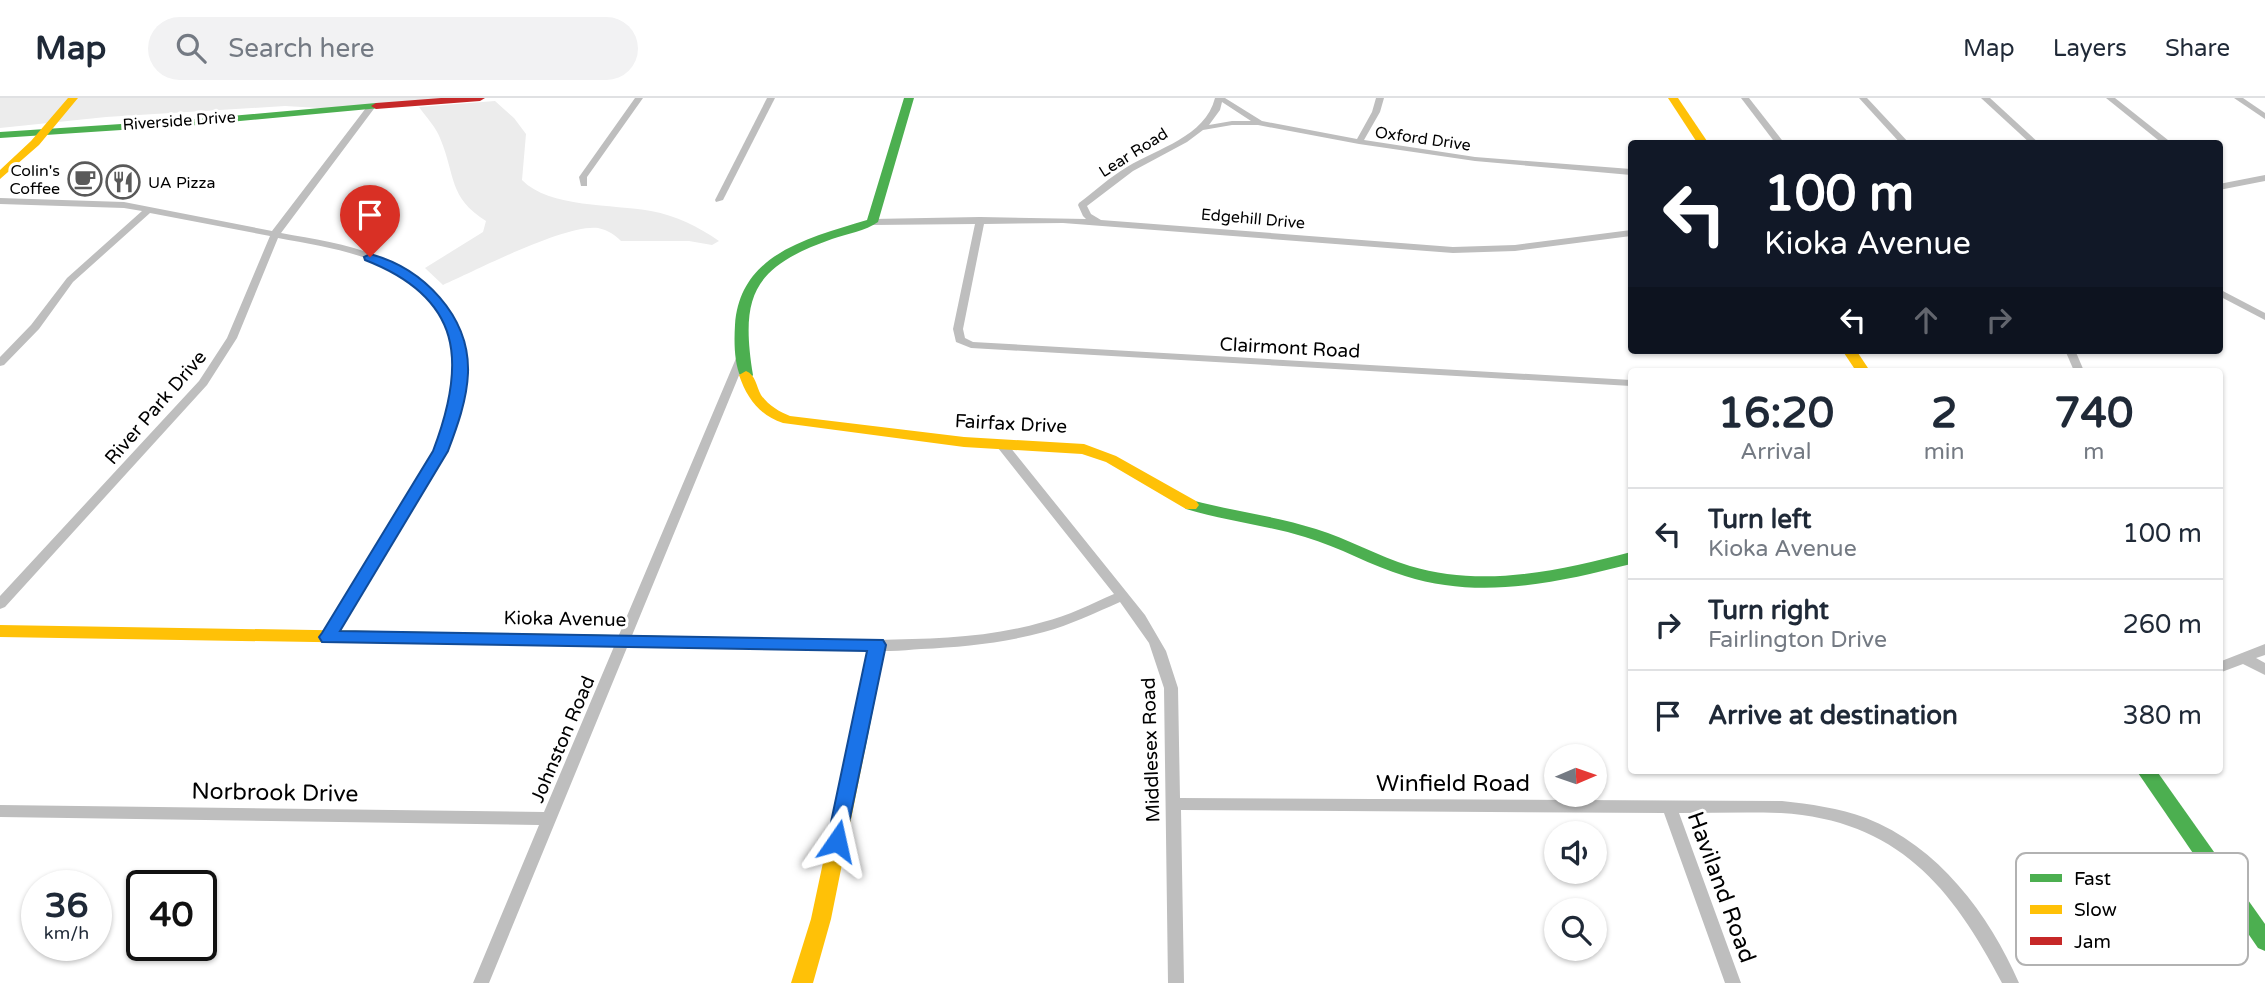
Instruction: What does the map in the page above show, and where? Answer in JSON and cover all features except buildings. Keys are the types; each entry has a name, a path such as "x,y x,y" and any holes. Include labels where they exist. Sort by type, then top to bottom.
{"street":[{"path":"0,176 46,131 73,98"},
{"name":"Riverside Drive","path":"0,135 163,118 244,116 480,98"},
{"path":"584,184 583,177 639,98"},
{"path":"719,200 771,98"},
{"path":"872,222 909,98"},
{"name":"Oxford Drive","path":"1220,98 1260,123 1359,142 1530,165 1628,172"},
{"name":"Lear Road","path":"1033,219 1082,205 1129,170 1202,128 1216,114 1220,98"},
{"path":"1359,142 1376,112 1380,98"},
{"path":"1673,98 1701,140"},
{"path":"1745,98 1778,140"},
{"path":"1863,98 1902,140"},
{"path":"1985,98 2032,140"},
{"path":"2110,98 2164,140"},
{"path":"2238,98 2265,117"},
{"name":"River Park Drive","path":"0,604 204,383 232,338 275,234 372,106"},
{"name":"Lear Road","path":"1202,128 1232,122 1260,123"},
{"path":"2223,185 2265,178"},
{"path":"0,201 81,202 148,210 349,249 391,265 427,290 444,309 458,339 461,373 457,398 440,451 328,637"},
{"path":"1082,205 1087,216 1101,222"},
{"path":"0,363 35,327 70,280 148,210"},
{"name":"Edgehill Drive","path":"872,222 1033,219 1101,222 1441,250 1515,248 1628,233"},
{"path":"958,329 980,220"},
{"name":"Fairfax Drive","path":"872,222 804,245 771,263 759,274 742,298 743,354 754,395 767,411 781,418 862,430 1002,445 1085,449 1116,462 1164,493 1214,513 1314,534 1412,573 1455,582 1489,586 1520,584 1628,559"},
{"path":"2223,294 2265,317"},
{"name":"Clairmont Road","path":"958,329 960,340 978,346 1628,383"},
{"name":"Johnston Road","path":"481,983 743,354"},
{"name":"Middlesex Road","path":"1002,445 1154,638 1165,660 1171,688 1176,983"},
{"name":"Kioka Avenue","path":"0,631 931,644 1015,635 1047,626 1121,596"},
{"path":"802,983 821,919 877,645"},
{"path":"2223,666 2265,649"},
{"path":"2245,657 2265,670"},
{"path":"2148,774 2203,853"},
{"name":"Winfield Road","path":"1172,804 1810,809 1858,822 1896,841"},
{"name":"Haviland Road","path":"1669,807 1733,983"},
{"name":"Norbrook Drive","path":"0,811 549,819"},
{"path":"1896,841 1925,860 1968,906 1985,931 2011,983"},
{"path":"2248,917 2265,941"}],"shaded area":[{"path":"0,98 480,98 336,109 285,106 106,117 0,128"},
{"path":"495,101 514,118 526,134 522,180 534,189 565,200 660,213 686,222 719,241 712,245 689,241 621,241 602,229 583,229 543,240 443,285 425,268 483,232 486,221 465,203 459,194 438,134 419,107"}],"traffic: fast":[{"path":"746,375 741,338 743,309 751,286 766,268 786,254 811,242 872,222 909,98"},
{"path":"0,135 197,122 376,106"},
{"path":"1191,505 1311,533 1410,572 1466,583 1549,577 1628,559"},
{"path":"557,640 877,645 856,750"},
{"path":"2148,774 2203,853"},
{"path":"2248,917 2265,941"}],"traffic: slow":[{"path":"0,176 35,143 73,98"},
{"path":"1673,98 1701,140"},
{"path":"1852,354 1861,368"},
{"path":"746,375 761,404 772,413 788,420 964,442 1084,449 1111,459 1191,505"},
{"path":"0,631 557,640"},
{"path":"802,983 821,919 856,750"}],"traffic: jam":[{"path":"376,106 480,98"}],"place":[{"name":"Colin's Coffee","path":"85,179"},
{"name":"UA Pizza","path":"123,182"}],"route":[{"path":"370,257 391,265 427,290 444,309 458,339 461,373 453,419 440,451 328,637 877,645 837,841"}]}
